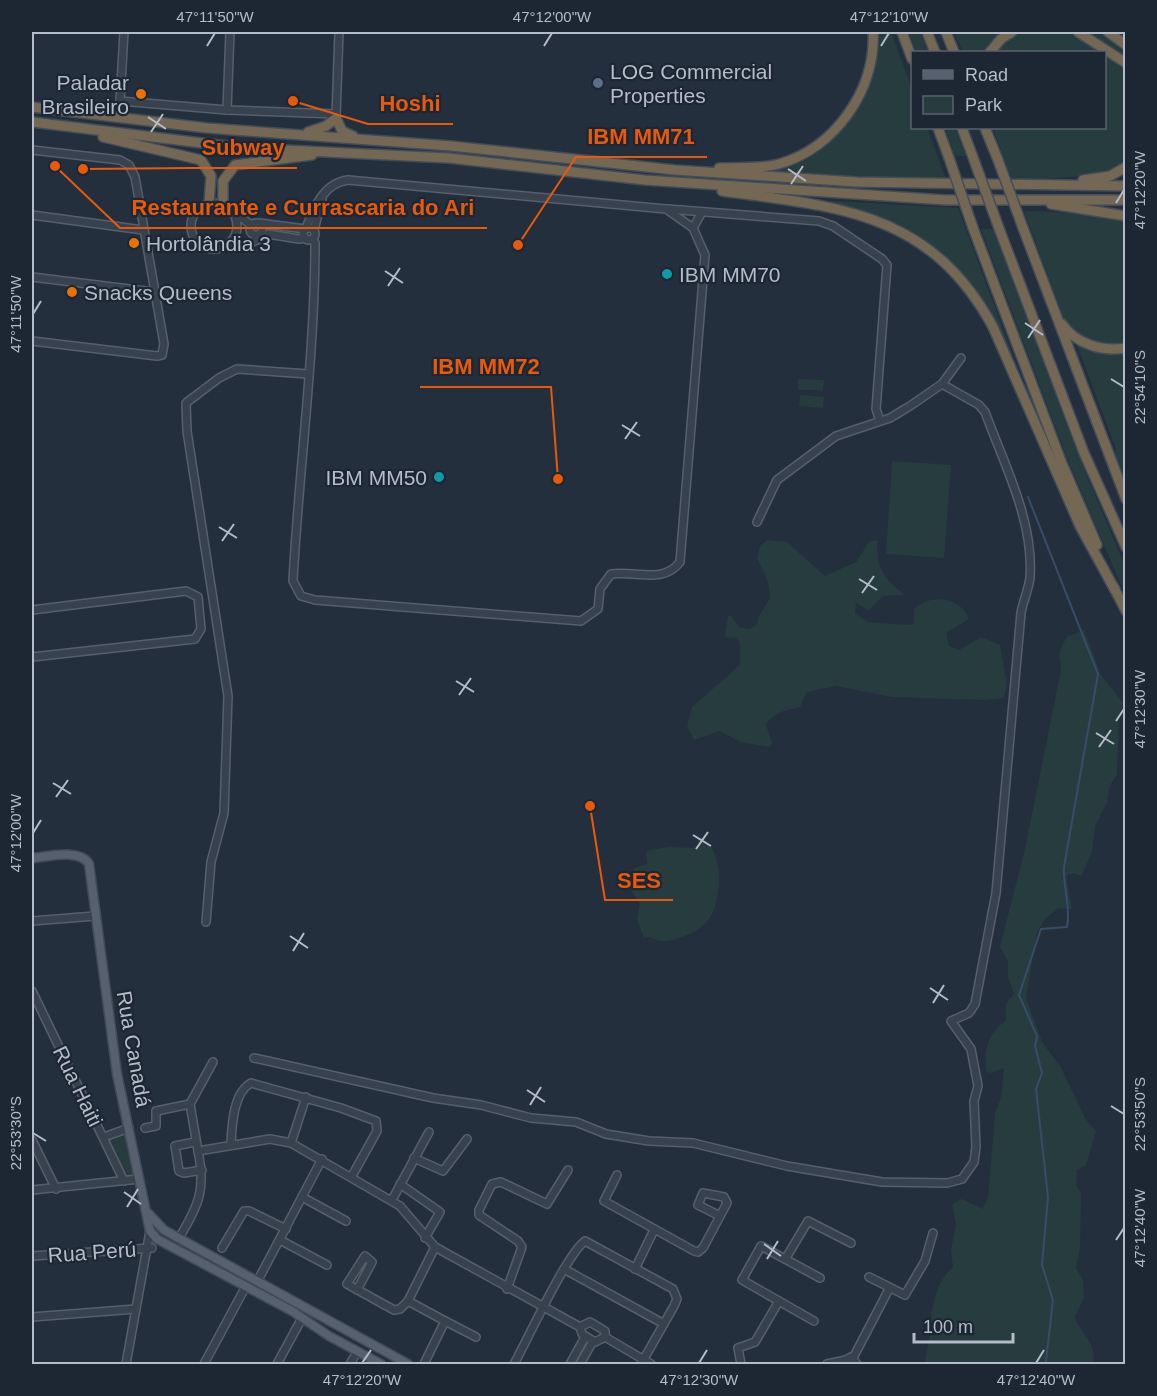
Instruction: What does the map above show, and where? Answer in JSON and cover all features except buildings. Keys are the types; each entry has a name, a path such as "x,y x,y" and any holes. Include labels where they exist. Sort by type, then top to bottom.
{"highway":[{"path":"675,170 778,164 819,144 834,131 858,97 871,63 873,32"},
{"path":"902,32 911,56"},
{"path":"927,32 934,51"},
{"path":"946,32 954,51"},
{"path":"991,51 1001,39 1012,32"},
{"path":"1078,32 1125,63"},
{"path":"1108,32 1125,45"},
{"path":"32,107 207,128 363,138 675,170 857,182 1125,186"},
{"path":"303,134 326,126 336,116 342,131 363,138"},
{"path":"32,122 72,129 242,148 449,158 645,180 851,211 908,235 953,270 975,297 993,327 1080,526 1115,590"},
{"path":"72,129 201,160 212,176 209,203"},
{"path":"938,129 1061,461 1125,611"},
{"path":"962,129 1084,453 1125,547"},
{"path":"985,129 1125,499"},
{"path":"223,204 223,181 235,165 353,152"},
{"path":"1019,185 1093,180 1110,176 1125,167"},
{"path":"645,180 946,200 1125,200"},
{"path":"1022,199 1125,216"},
{"path":"1049,298 1063,326 1079,340 1101,349 1125,348"}],"main road":[{"name":"Rua Canadá","path":"32,858 77,855 86,859 89,864 117,1074 150,1231"},
{"path":"147,1212 155,1224 403,1364"},
{"path":"150,1231 167,1244 246,1286 381,1365"},
{"path":"372,1360 377,1357 379,1349"}],"street":[{"path":"124,32 120,101 336,116 339,32"},
{"path":"227,110 230,32"},
{"path":"32,150 120,160 129,165 135,177 163,351 157,356 32,341"},
{"path":"666,209 693,228 705,255 680,562 672,572 657,576 611,574 600,589 598,609 587,620 576,621 335,602 302,596 293,580 316,291 315,257 308,238 308,229 322,196 337,182 348,180 666,209 819,220 882,259 887,265 876,409 880,421"},
{"path":"270,235 244,245 207,248 200,244 192,232 191,224 196,210 209,203 223,204 254,227 262,228 260,233 265,232 299,240 308,238"},
{"path":"232,211 238,226 233,239"},
{"path":"693,228 702,212"},
{"path":"32,215 143,230"},
{"path":"221,248 254,227 308,229"},
{"path":"32,277 154,292"},
{"path":"757,522 777,480 836,436 880,421 910,406 942,384 961,358"},
{"path":"206,922 211,862 224,813 228,696 184,412 186,403 219,378 237,369 308,374"},
{"path":"254,1058 433,1098 481,1105 531,1118 576,1122 606,1134 649,1141 693,1143 787,1166 882,1182 947,1183 957,1181 968,1173 975,1154 974,1101 978,1078 967,1040 951,1021 969,1013 975,1004 996,893 1021,613 1028,591 1030,565 1024,520 985,412 979,405 942,384"},
{"path":"32,610 186,591 198,597 201,629 195,639 32,657"},
{"path":"32,921 95,916"},
{"name":"Rua Haiti","path":"32,991 124,1181"},
{"path":"179,1238 199,1203 202,1170 195,1142 190,1104 213,1062"},
{"path":"231,1144 232,1122 241,1090 245,1086 251,1083 306,1097 376,1121 377,1131 352,1176"},
{"path":"291,1143 306,1097"},
{"path":"145,1128 156,1126 156,1111 190,1104"},
{"path":"104,1137 129,1128"},
{"path":"392,1200 429,1132"},
{"path":"198,1151 270,1139 291,1143 392,1200 408,1214 425,1238 435,1247 507,1289 580,1327 585,1336 593,1341"},
{"path":"414,1158 443,1171 467,1139"},
{"path":"32,1140 56,1189"},
{"path":"195,1142 175,1146 179,1171 184,1173 202,1170"},
{"path":"257,1282 322,1159"},
{"path":"507,1289 522,1247 518,1241 479,1215 479,1210 492,1184 501,1182 547,1204 568,1170"},
{"path":"617,1175 604,1201 698,1252 720,1216"},
{"path":"32,1190 139,1179"},
{"path":"400,1184 440,1212 425,1238"},
{"path":"302,1197 346,1221"},
{"path":"222,1248 244,1211 249,1211 286,1229"},
{"path":"786,1258 808,1221 813,1221 850,1243"},
{"path":"635,1269 654,1230"},
{"name":"Rua Canadá","path":"126,1365 150,1231"},
{"path":"869,1277 902,1295 907,1293 925,1262 933,1233"},
{"path":"280,1240 327,1265"},
{"path":"514,1365 564,1269 576,1250 585,1241 673,1289 677,1299 642,1363"},
{"path":"148,1250 167,1244"},
{"path":"814,1321 742,1280 761,1246 820,1278"},
{"path":"357,1290 372,1262 365,1256 346,1284 357,1290 394,1310 400,1309 408,1301 435,1247"},
{"name":"Rua Perú","path":"32,1256 148,1250"},
{"path":"564,1269 664,1324"},
{"path":"204,1365 246,1286"},
{"path":"827,1365 850,1362 889,1288"},
{"path":"408,1301 476,1336"},
{"path":"741,1365 738,1348 755,1342 779,1302"},
{"path":"32,1317 136,1309"},
{"path":"277,1365 302,1318"},
{"path":"424,1365 445,1321"},
{"path":"580,1327 590,1322 602,1327 605,1337 642,1363 651,1365"},
{"path":"570,1365 585,1336"},
{"path":"580,1365 593,1341 605,1337"},
{"path":"350,1365 357,1352"}],"green space":[{"path":"1048,30 1076,36 1103,51 995,51 1016,32"},
{"path":"876,32 891,32 911,86 911,129 927,129 947,182 767,171 791,163 854,111"},
{"path":"909,32 920,32 928,51 916,51"},
{"path":"954,32 1005,32 987,51 963,51"},
{"path":"1084,32 1099,32 1125,50 1125,59"},
{"path":"1106,53 1113,58 1125,69 1125,163 1098,175 1012,181 993,129 1106,129"},
{"path":"945,129 955,129 966,156 955,156"},
{"path":"817,200 958,208 1020,375 1018,377 984,306 914,235 867,213"},
{"path":"1024,211 1075,213 1125,220 1125,345 1090,341 1076,332 1064,319"},
{"path":"981,229 993,229 1079,457 1125,566 1125,594 1067,458"},
{"path":"1076,342 1125,352 1125,481 1116,449"},
{"path":"798,379 824,380 823,390 798,390"},
{"path":"800,395 824,397 823,408 799,406"},
{"path":"892,461 951,465 944,558 886,554"},
{"path":"767,540 787,542 825,576 856,562 869,542 878,540 878,558 882,572 905,595 883,596 869,610 856,603 855,613 867,622 909,625 914,623 914,609 921,604 937,599 953,602 965,612 969,619 946,633 949,646 959,650 981,637 1000,645 1007,684 1004,698 985,700 892,697 836,686 807,692 800,707 772,717 766,725 772,743 770,747 740,742 720,731 694,740 687,726 692,707 740,665 740,642 736,638 725,637 728,616 731,616 739,627 750,629 757,624 770,598 768,581 757,558 760,546"},
{"path":"1084,630 1101,675 1123,703 1119,718 1117,775 1110,785 1107,802 1095,826 1092,852 1081,876 1073,873 1066,876 1072,909 1058,908 1044,920 1037,933 1026,998 1042,1042 1060,1066 1086,1120 1096,1131 1086,1165 1077,1170 1076,1186 1081,1192 1080,1249 1076,1268 1083,1281 1084,1297 1075,1317 1091,1345 1093,1364 924,1364 934,1300 944,1277 953,1267 951,1249 956,1225 952,1204 962,1199 983,1209 988,1198 995,1113 1001,1097 1004,1068 990,1073 986,1071 986,1055 991,1037 1006,1020 1006,1004 1014,994 1008,976 1008,961 1000,947 1025,849 1061,670 1059,653 1068,634 1070,636"},
{"path":"701,838 709,844 718,866 718,894 710,917 700,928 678,938 661,941 651,937 644,938 637,919 640,904 629,886 629,874 635,868 647,864 646,853 649,850 669,847 697,848 699,846 697,839"},
{"path":"125,1132 137,1173 133,1178 128,1177 109,1141 111,1137"}],"waterway":[{"path":"1028,497 1098,674 1064,867 1067,927 1041,929 1019,995 1037,1036 1035,1046 1042,1073 1036,1089 1048,1197 1042,1265 1053,1300 1046,1361 1048,1364"}],"place":[{"name":"LOG Commercial Properties","path":"598,83"},
{"name":"Paladar Brasileiro","path":"141,94"},
{"name":"Hoshi","path":"293,101"},
{"name":"Restaurante e Currascaria do Ari","path":"55,166"},
{"name":"Subway","path":"83,169"},
{"name":"Hortolândia 3","path":"134,243"},
{"name":"IBM MM71","path":"518,245"},
{"name":"IBM MM70","path":"667,274"},
{"name":"Snacks Queens","path":"72,292"},
{"name":"IBM MM50","path":"439,477"},
{"name":"IBM MM72","path":"558,479"},
{"name":"SES","path":"590,806"}]}
